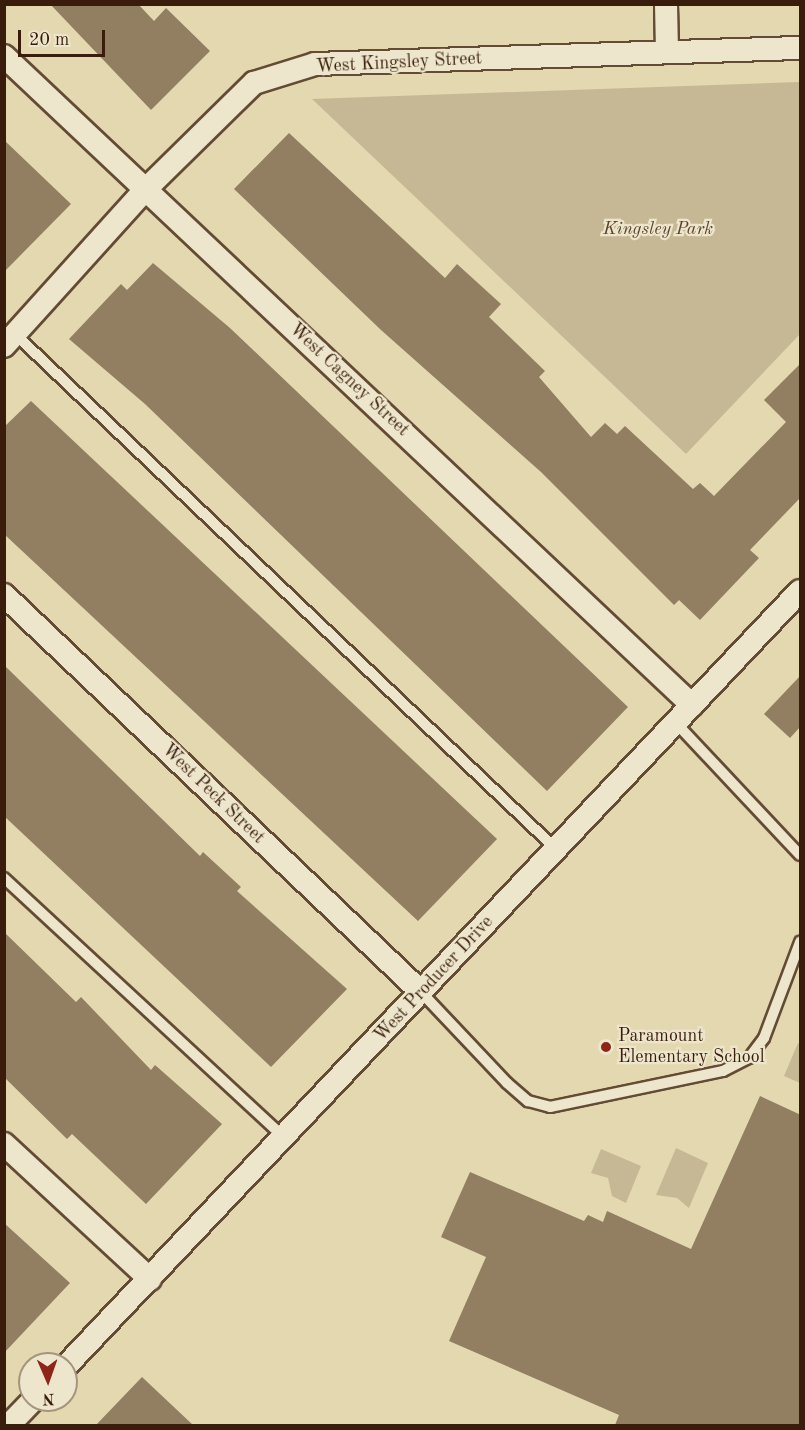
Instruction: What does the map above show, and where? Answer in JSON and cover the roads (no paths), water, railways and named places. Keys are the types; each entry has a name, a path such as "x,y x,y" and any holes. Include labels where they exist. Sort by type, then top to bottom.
{"street":[{"path":"666,4 667,52"},
{"name":"West Kingsley Street","path":"10,340 147,188 255,83 315,64 801,48"},
{"name":"West Cagney Street","path":"4,56 147,188 692,705"},
{"name":"West Producer Drive","path":"78,1354 801,591"},
{"name":"West Peck Street","path":"4,596 422,992"},
{"path":"4,1144 150,1279"},
{"path":"8,1425 21,1412"}],"lane":[{"path":"10,340 556,849"},
{"path":"676,723 801,855"},
{"path":"4,878 284,1137"},
{"path":"422,992 491,1067 528,1101 550,1107 723,1071 749,1058 764,1038 801,942"}],"place":[{"name":"Paramount Elementary School","path":"606,1047"}],"park label":[{"name":"Kingsley Park","path":"658,229"}]}
